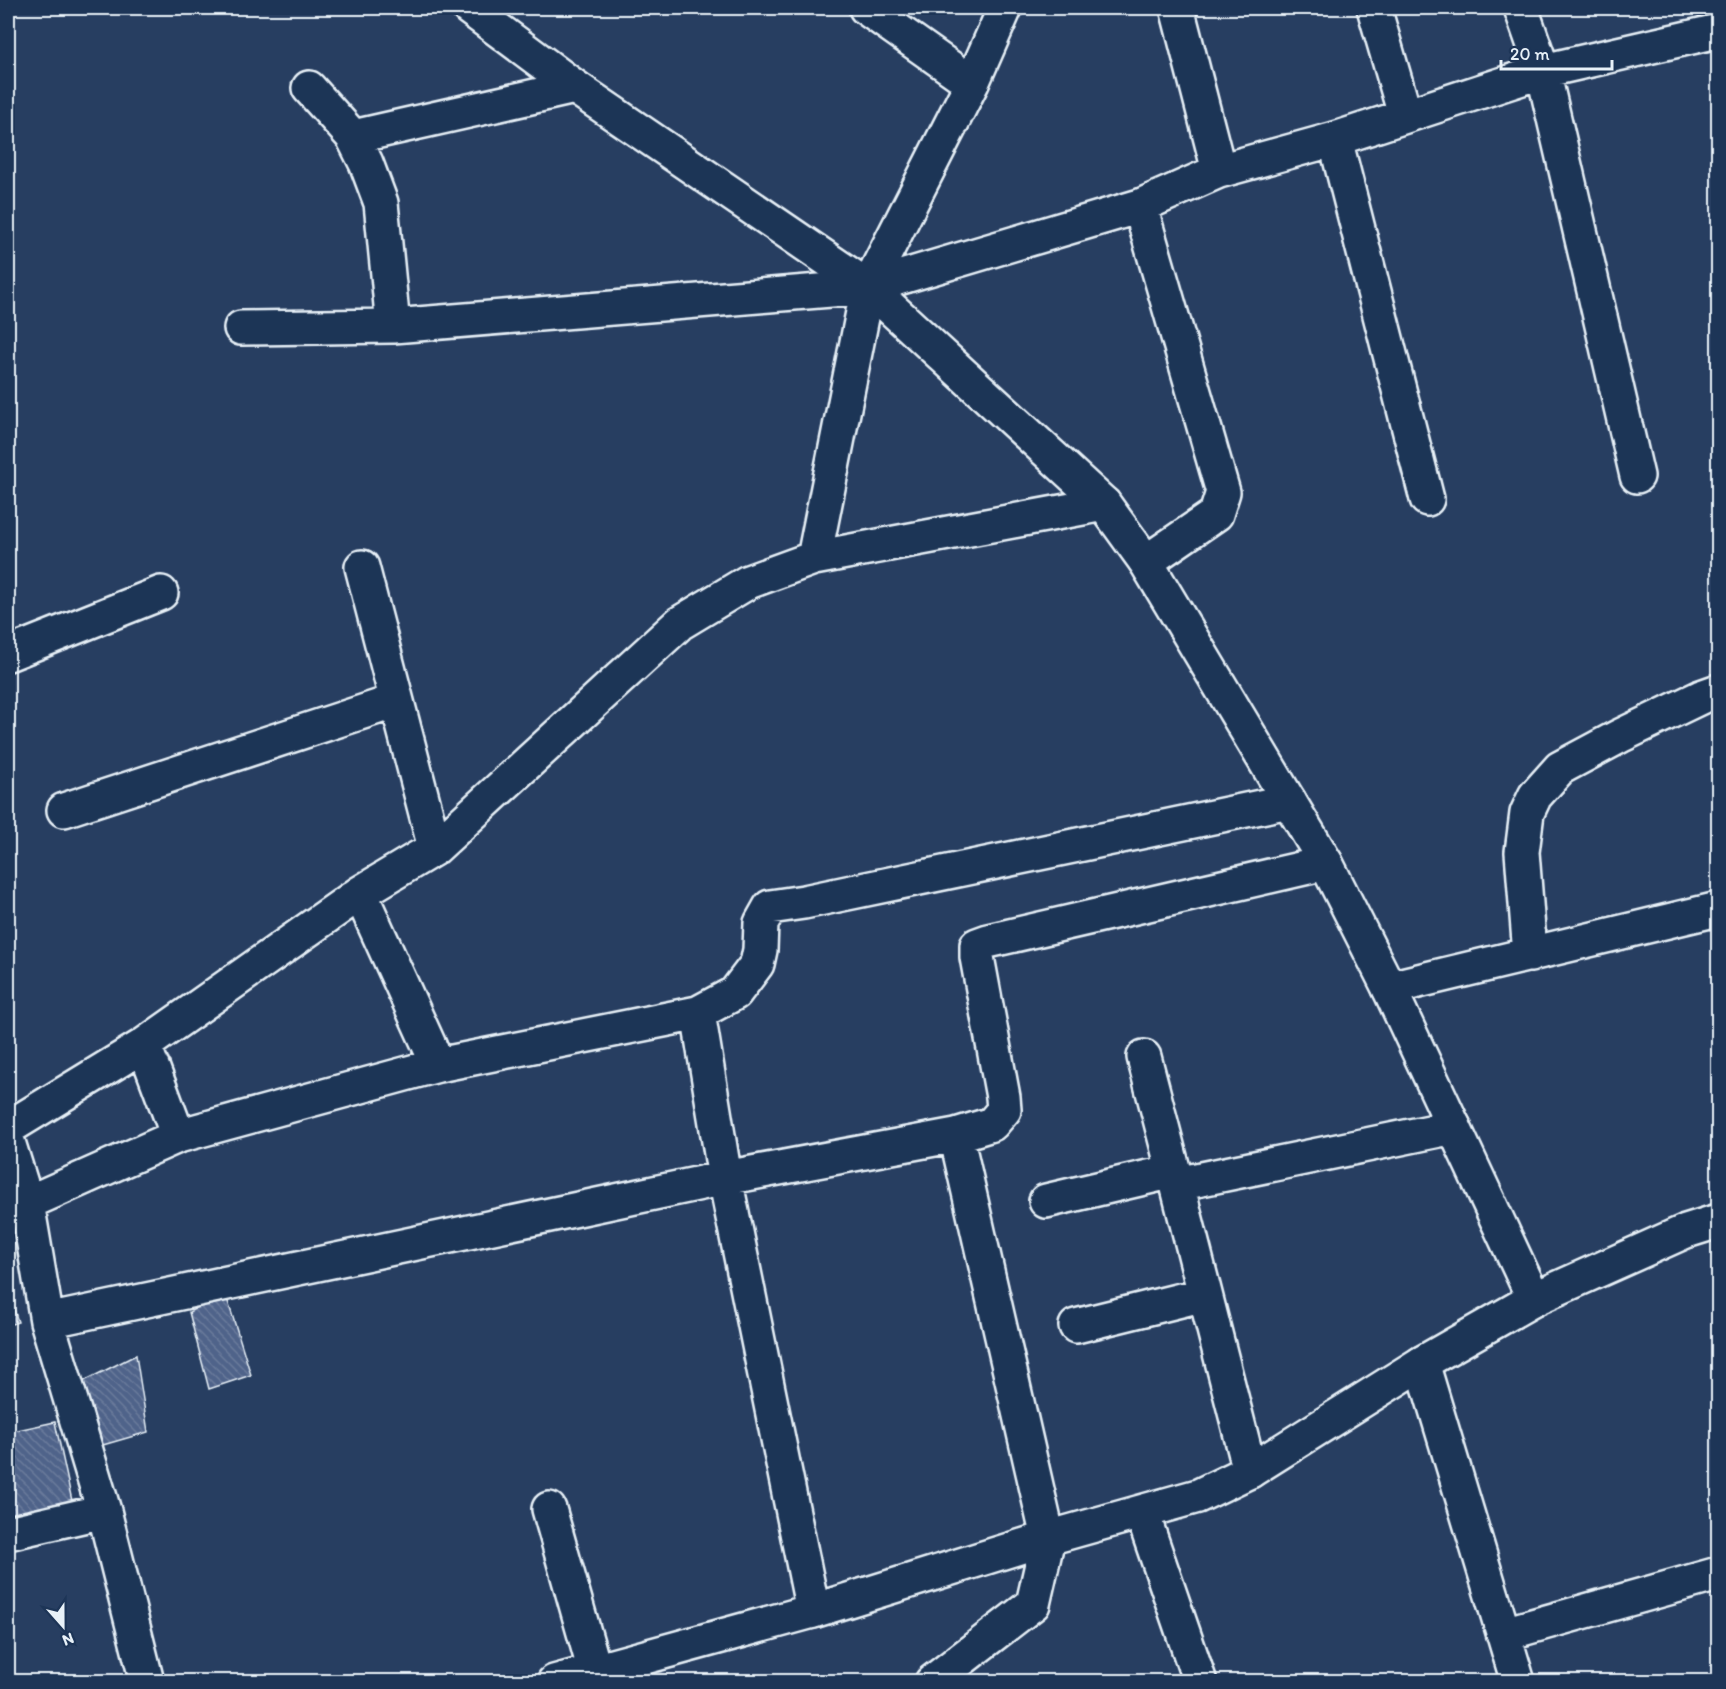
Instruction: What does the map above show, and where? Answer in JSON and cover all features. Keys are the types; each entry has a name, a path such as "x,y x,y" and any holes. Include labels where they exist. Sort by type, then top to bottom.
{"street":[{"path":"469,8 575,87 868,287 1104,504 1146,562 1326,863 1389,988 1534,1299"},
{"path":"866,8 972,83"},
{"path":"814,558 868,287 972,83 1005,8"},
{"path":"1177,8 1218,171"},
{"path":"1374,8 1405,115"},
{"path":"1521,8 1543,71 1637,476"},
{"path":"241,328 393,326 868,287 1140,206 1218,171 1335,140 1543,71 1719,31"},
{"path":"353,137 575,87"},
{"path":"309,88 353,137 381,202 393,326"},
{"path":"1335,140 1427,499"},
{"path":"1140,206 1223,492 1216,514 1146,562"},
{"path":"8,1128 144,1045 360,893 435,848 680,623 748,582 814,558 1104,504"},
{"path":"362,567 435,848"},
{"path":"8,654 161,593"},
{"path":"1530,956 1522,852 1527,813 1534,796 1560,768 1701,697 1719,692"},
{"path":"64,810 396,700"},
{"path":"27,1203 178,1136 438,1065 698,1013 735,993 758,964 760,922 770,907 804,902 1289,801"},
{"path":"47,1321 725,1178 956,1135 992,1124 1004,1110 1002,1082 977,957 977,945 988,940 1326,863"},
{"path":"360,893 438,1065"},
{"path":"1389,988 1719,909"},
{"path":"698,1013 725,1178 813,1611"},
{"path":"144,1045 178,1136"},
{"path":"1144,1057 1250,1471"},
{"path":"1046,1201 1454,1127"},
{"path":"932,1682 1033,1604 1048,1538 956,1135"},
{"path":"8,1142 27,1203 47,1321 104,1511 147,1682"},
{"path":"554,1682 596,1676 1048,1538 1198,1496 1250,1471 1422,1363 1534,1299 1686,1231 1719,1221"},
{"path":"1076,1326 1205,1294"},
{"path":"1422,1363 1518,1682"},
{"path":"549,1509 596,1676"},
{"path":"8,1533 104,1511"},
{"path":"1142,1513 1200,1682"},
{"path":"1504,1634 1719,1574"}],"building":[{"path":"8,1290 18,1322 8,1325"},
{"path":"225,1292 251,1375 209,1389 189,1312"},
{"path":"136,1355 148,1432 89,1449 72,1387"},
{"path":"55,1422 72,1501 8,1516 8,1432"}]}
